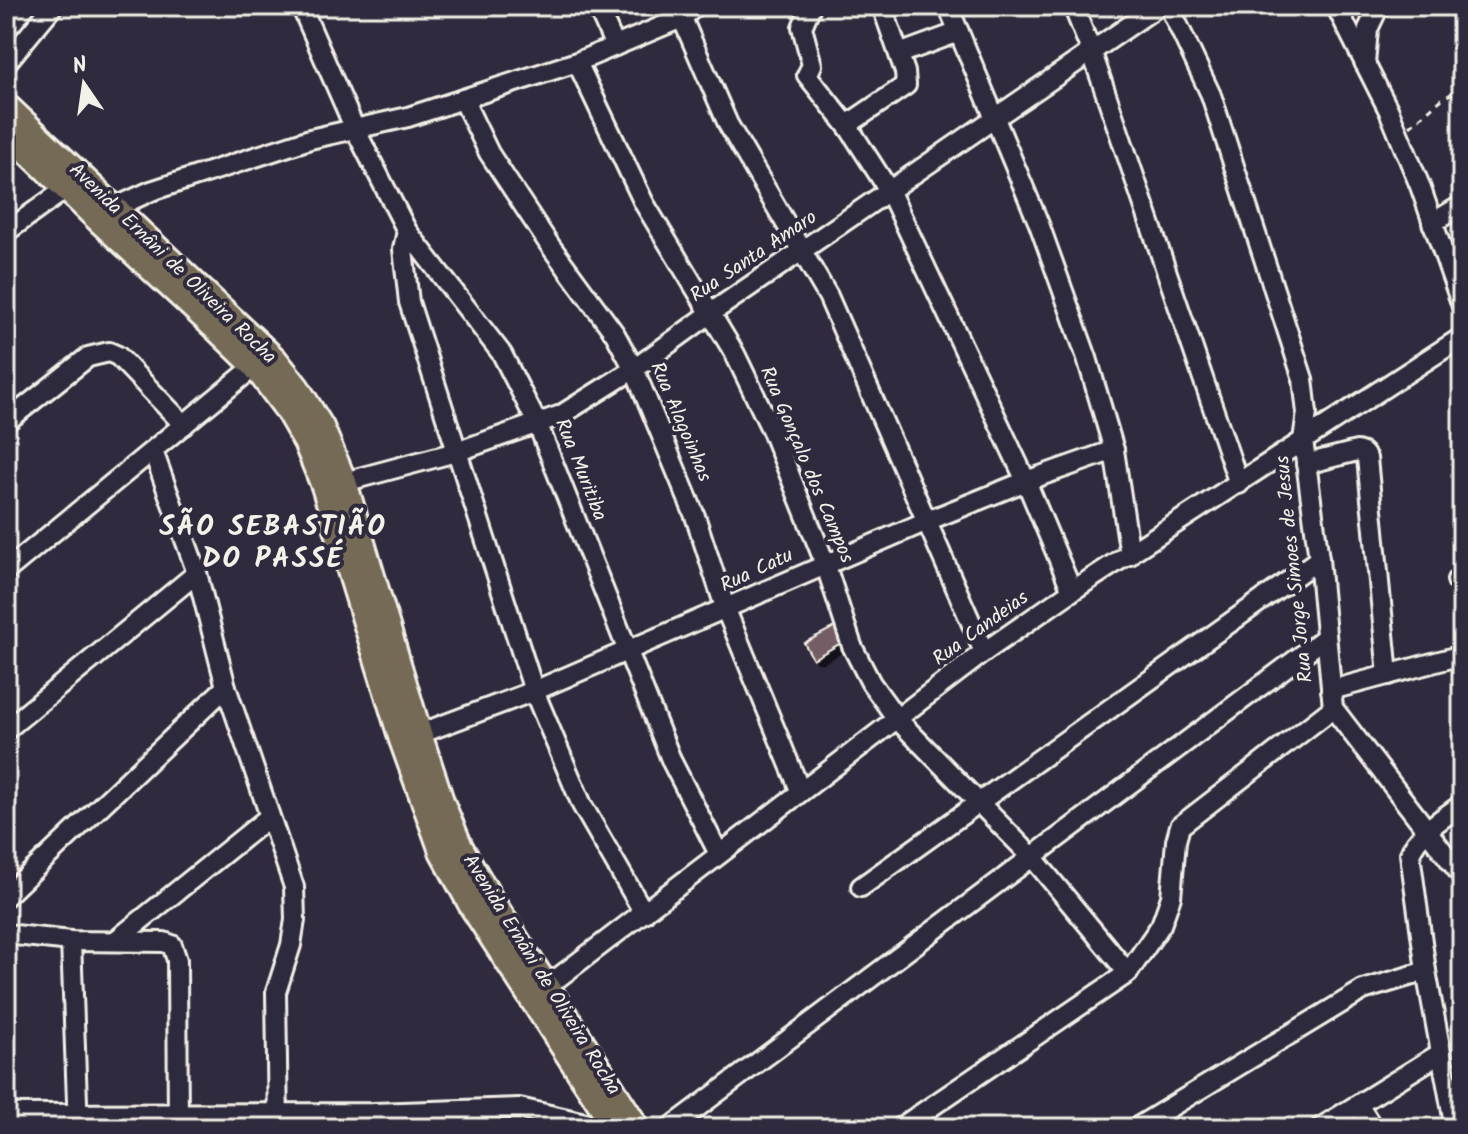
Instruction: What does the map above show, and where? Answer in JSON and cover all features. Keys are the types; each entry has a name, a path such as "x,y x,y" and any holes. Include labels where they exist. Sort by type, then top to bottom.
{"main road":[{"name":"Avenida Ernâni de Oliveira Rocha","path":"6,106 107,215 255,366 287,409 306,442 324,486 402,740 442,851 472,906 616,1128"},
{"name":"Avenida Ernâni de Oliveira Rocha","path":"6,130 67,188 107,215 275,360 297,388 321,427 344,482 419,734 460,847 637,1128"}],"street":[{"path":"6,63 53,6"},
{"name":"Rua Muritiba","path":"301,6 354,127 407,231 502,354 538,425 672,762 719,854"},
{"path":"597,6 615,46"},
{"path":"811,6 802,27 812,65 807,75 849,128 890,192 1026,481 1072,591"},
{"path":"849,128 853,121 906,85 905,72 882,6"},
{"path":"948,6 1039,224 1087,358 1114,450 1130,555"},
{"path":"1073,6 1092,53 1239,484"},
{"name":"Rua Santa Amaro","path":"344,482 456,452 561,415 634,369 1158,6"},
{"name":"Rua Jorge Simoes de Jesus","path":"1169,6 1211,95 1303,379 1307,413 1303,440 1319,559 1332,699 1426,832 1462,876"},
{"path":"1336,6 1398,133 1462,306"},
{"path":"1365,64 1368,29 1379,6"},
{"path":"107,215 151,191 189,178 310,139 408,117 577,62 689,12 728,124 828,296 984,652"},
{"path":"899,54 959,32"},
{"name":"Rua Gonçalo dos Campos","path":"577,62 644,203 735,354 772,431 825,563 852,646 871,683 897,719 1033,858 1128,973"},
{"name":"Rua Alagoinhas","path":"463,99 489,153 549,244 615,334 634,369 695,516 726,610 800,790"},
{"path":"6,232 67,188"},
{"path":"1432,223 1462,205"},
{"path":"407,231 403,249 409,302 534,691 582,805 644,913"},
{"name":"Rua Candeias","path":"546,987 984,652 1072,591 1462,337"},
{"path":"6,422 88,357 109,352 118,356 184,425"},
{"path":"6,571 255,366"},
{"name":"Rua Catu","path":"419,734 534,691 927,521 1114,450"},
{"path":"153,451 197,573 226,687 294,887 295,920 291,945 276,992 277,1120"},
{"path":"1306,464 1357,451 1367,458 1388,675"},
{"path":"861,887 1319,559"},
{"path":"6,730 197,573"},
{"path":"1462,577 1457,580 1462,592"},
{"path":"670,1128 1326,637"},
{"path":"900,1128 1128,973 1161,925 1171,897 1180,826 1332,699 1388,675 1462,655"},
{"path":"6,896 226,687"},
{"path":"1455,1128 1426,971 1410,854 1414,844 1426,832 1462,804"},
{"path":"115,941 269,817"},
{"path":"6,934 71,941 164,942 172,945 177,960 178,1120"},
{"path":"71,941 77,1121"},
{"path":"1136,1128 1363,990 1426,971"},
{"path":"1320,1128 1441,1053"},
{"path":"1358,1105 1373,1128"},
{"path":"6,1114 77,1121 481,1119 519,1108 607,1128"}],"path":[{"path":"1398,133 1442,99 1462,88"}],"building":[{"path":"838,625 846,640 813,659 804,643"}],"district":[{"name":"SÃO SEBASTIÃO DO PASSÉ","path":"273,543"}]}
